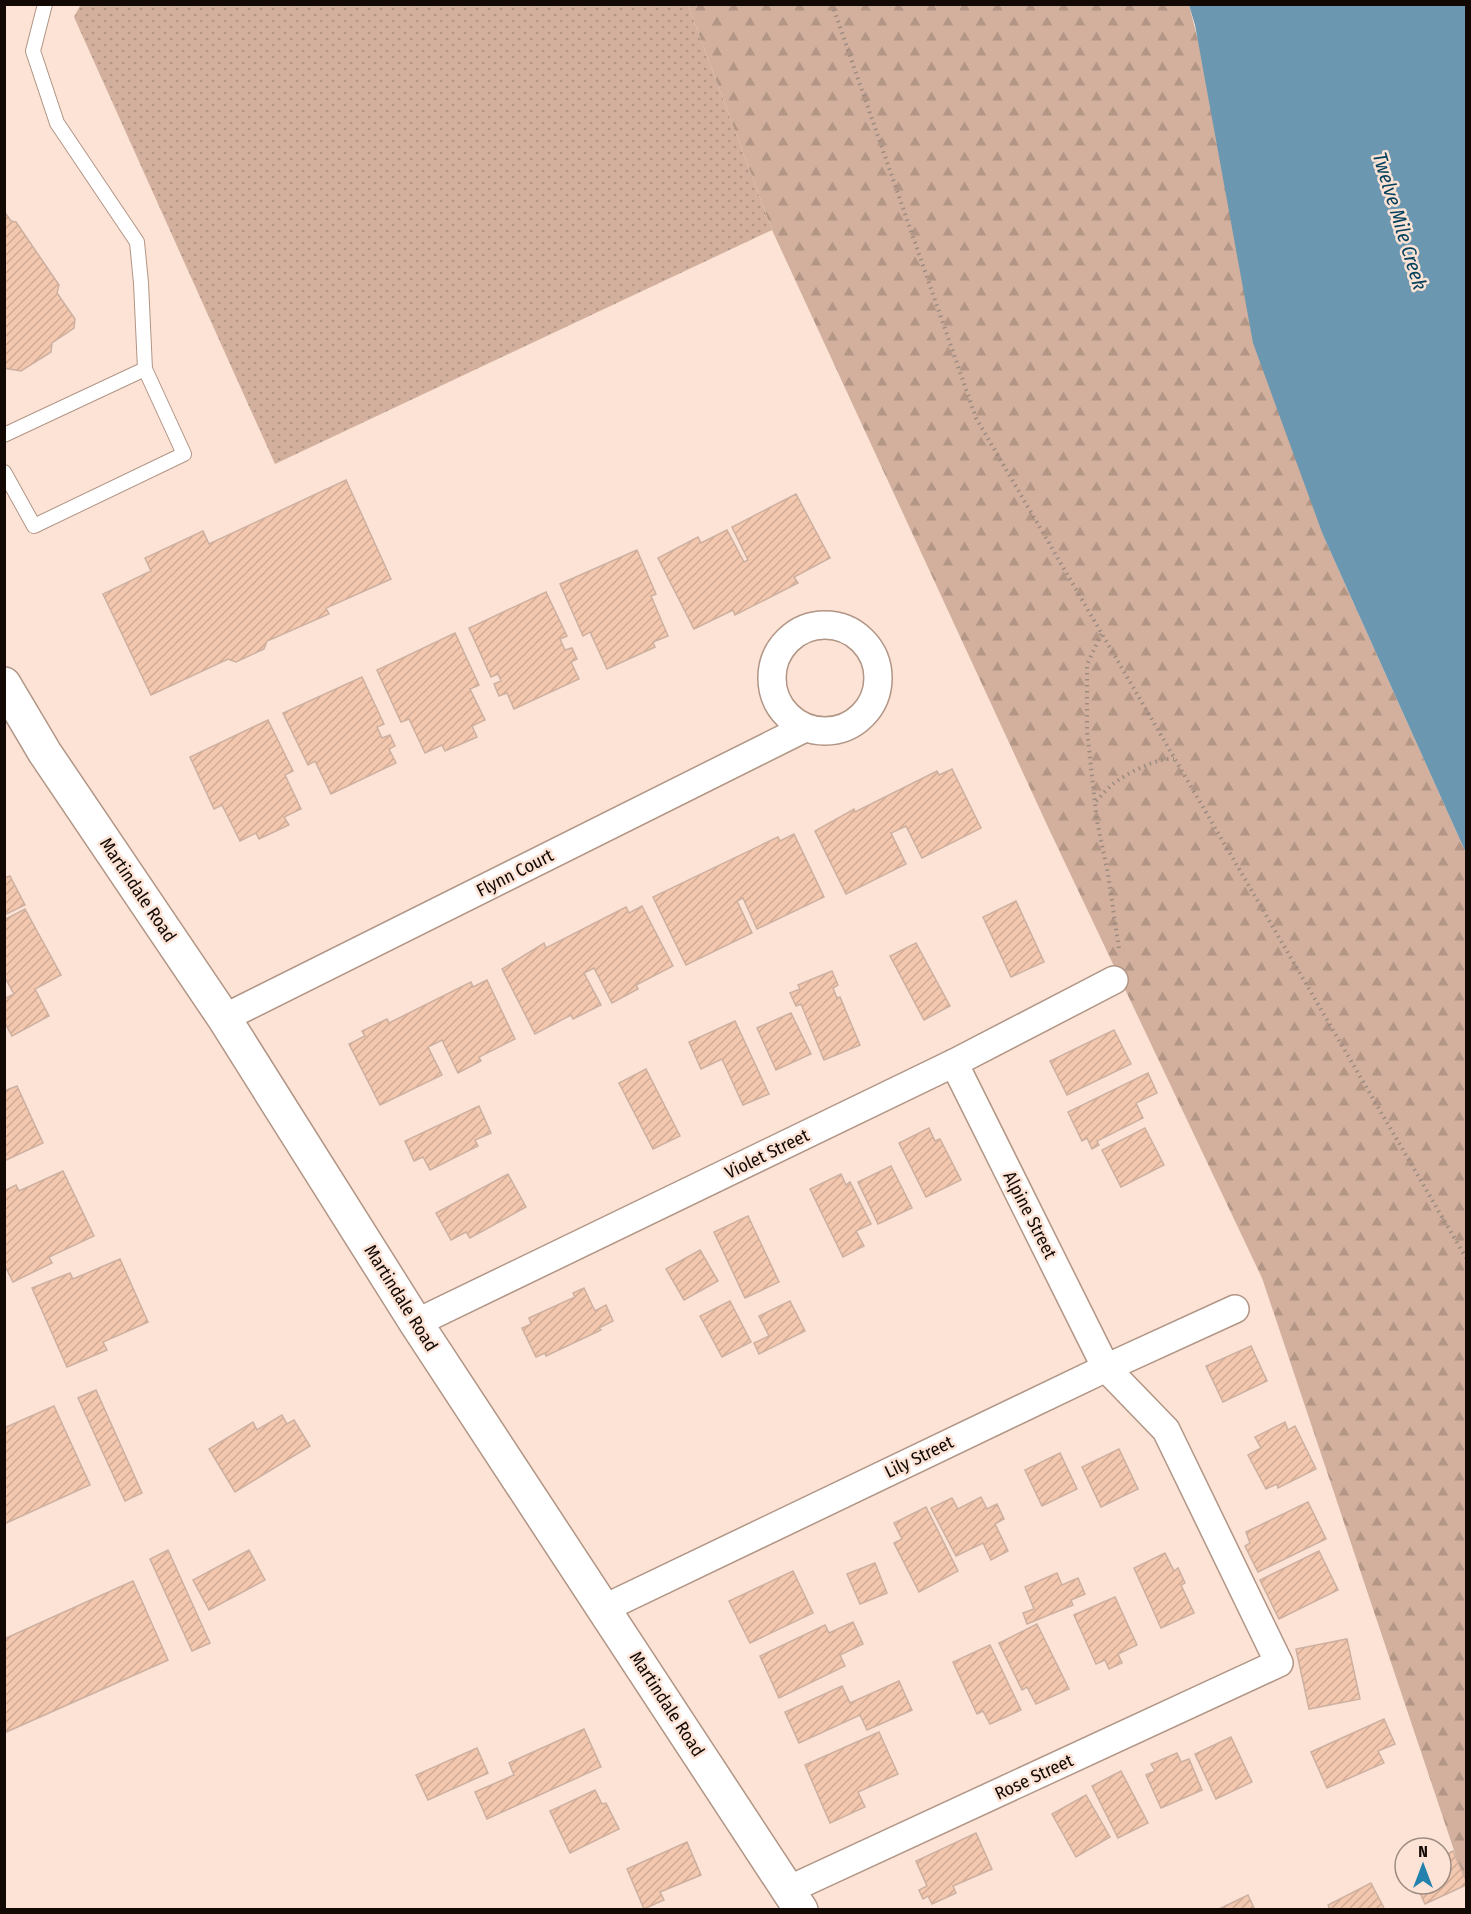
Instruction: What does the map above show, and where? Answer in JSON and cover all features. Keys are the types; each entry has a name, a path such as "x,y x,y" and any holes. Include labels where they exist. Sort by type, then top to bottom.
{"main road":[{"name":"Martindale Road","path":"4,684 45,753 224,1018 416,1323 795,1900"}],"street":[{"name":"Flynn Court","path":"224,1018 805,728"},
{"name":"Violet Street","path":"416,1323 954,1063 1114,980"},
{"name":"Alpine Street","path":"954,1063 1106,1368 1166,1430 1279,1663"},
{"name":"Lily Street","path":"604,1608 1106,1368 1235,1309"},
{"name":"Rose Street","path":"795,1900 1279,1663"}],"lane":[{"path":"4,472 34,526 184,454 145,369 137,242 57,123 33,51 45,4"},
{"path":"4,435 145,369"}],"path":[{"path":"832,4 975,418 1467,1258"},
{"path":"1101,634 1087,665 1087,731 1097,821 1119,947 1114,980"},
{"path":"1095,801 1113,783 1144,766 1169,758 1174,759"}],"green space":[{"path":"81,4 688,5 772,230 275,464 74,17"},
{"path":"688,5 1189,5 1323,535 1466,853 1466,1886 1453,1847 1453,1836 1449,1836 1262,1278 1048,827 772,230"}],"water":[{"name":"Twelve Mile Creek","path":"1189,5 1466,5 1466,853 1323,535 1253,343 1195,25"}],"building":[{"path":"4,211 11,221 16,222 59,285 57,293 75,319 74,328 52,343 51,352 21,371 4,368"},
{"path":"346,480 391,579 326,608 329,614 267,641 264,649 236,662 228,659 151,695 103,594 151,571 145,558 203,531 209,544"},
{"path":"796,494 830,558 794,577 798,583 735,615 733,610 694,629 658,558 698,537 701,543 727,530 744,562 748,560 732,527"},
{"path":"637,550 656,594 651,596 668,636 653,642 655,647 607,669 590,632 583,636 560,584"},
{"path":"546,592 567,636 560,639 565,650 572,648 577,659 571,662 579,679 514,709 507,693 499,696 494,684 501,681 498,674 491,677 469,628"},
{"path":"455,633 479,685 470,689 485,720 472,726 477,737 445,751 442,745 425,753 409,719 401,722 377,670"},
{"path":"362,677 384,724 377,727 382,738 390,735 395,746 389,749 396,763 331,794 315,761 308,765 283,713"},
{"path":"268,720 293,771 285,775 301,809 284,817 289,825 259,839 256,833 240,841 222,805 214,809 190,757"},
{"path":"952,769 981,828 922,858 906,826 891,833 906,864 846,894 815,831 854,809 855,812 937,771 939,775"},
{"path":"794,834 824,897 757,929 743,898 737,901 752,933 686,965 653,897 778,837 780,841"},
{"path":"10,876 25,905 4,915 4,878"},
{"path":"1016,901 1044,962 1011,977 983,917"},
{"path":"642,906 673,966 636,985 638,989 612,1003 594,968 584,973 601,1005 573,1019 571,1015 535,1034 502,969 544,943 546,948 626,907 629,913"},
{"path":"25,909 61,975 35,989 49,1016 12,1036 4,1021 4,999 14,994 4,976 4,920"},
{"path":"916,943 950,1006 924,1020 890,956"},
{"path":"832,971 838,985 833,988 837,998 840,997 860,1045 824,1060 801,1004 796,1006 790,993 800,989 798,985"},
{"path":"487,980 515,1039 479,1057 481,1061 458,1073 442,1040 428,1047 442,1075 380,1105 349,1044 365,1036 362,1031 387,1019 389,1023 471,982 473,987"},
{"path":"791,1013 811,1054 776,1070 757,1028"},
{"path":"735,1021 769,1094 743,1105 722,1059 701,1069 689,1042"},
{"path":"1114,1030 1131,1064 1067,1095 1050,1061"},
{"path":"646,1069 680,1136 653,1149 619,1083"},
{"path":"1148,1073 1157,1093 1136,1103 1143,1118 1097,1141 1099,1145 1092,1149 1087,1138 1082,1141 1068,1112"},
{"path":"17,1086 43,1143 4,1161 4,1091"},
{"path":"479,1106 491,1133 475,1140 478,1146 430,1170 423,1157 414,1161 405,1141"},
{"path":"929,1128 935,1141 940,1139 961,1180 926,1197 899,1143"},
{"path":"1145,1128 1164,1165 1121,1187 1102,1150"},
{"path":"891,1166 912,1208 878,1224 858,1182"},
{"path":"63,1171 94,1236 49,1257 52,1263 13,1282 4,1264 4,1191 16,1185 19,1191"},
{"path":"508,1174 526,1207 470,1238 466,1232 451,1240 436,1213"},
{"path":"841,1174 846,1185 850,1182 871,1224 856,1231 864,1246 843,1257 810,1189"},
{"path":"748,1216 779,1282 745,1298 714,1232"},
{"path":"700,1250 718,1281 684,1300 666,1269"},
{"path":"120,1259 148,1322 103,1342 107,1350 67,1367 32,1288 70,1273 73,1279"},
{"path":"584,1288 595,1311 606,1305 613,1321 599,1328 601,1330 546,1356 545,1353 536,1357 522,1328 531,1324 529,1318 575,1297 573,1293"},
{"path":"730,1301 751,1342 722,1357 700,1316"},
{"path":"790,1301 805,1331 759,1354 754,1343 769,1336 759,1316"},
{"path":"1251,1346 1267,1381 1223,1402 1206,1366"},
{"path":"96,1390 142,1493 125,1501 78,1398"},
{"path":"54,1406 90,1485 4,1524 4,1428"},
{"path":"282,1415 287,1424 294,1420 310,1446 235,1492 209,1449 253,1422 257,1430"},
{"path":"1285,1422 1288,1430 1295,1426 1316,1469 1278,1488 1277,1484 1266,1489 1248,1455 1261,1448 1255,1437"},
{"path":"1119,1449 1138,1489 1101,1507 1082,1467"},
{"path":"1060,1453 1077,1489 1042,1506 1025,1470"},
{"path":"981,1497 987,1509 997,1504 1004,1519 995,1524 1008,1551 991,1560 983,1543 956,1556 931,1508 952,1498 958,1509"},
{"path":"1308,1502 1326,1539 1258,1572 1245,1546 1250,1543 1246,1532"},
{"path":"926,1507 958,1571 919,1592 894,1543 902,1539 894,1523"},
{"path":"168,1550 210,1643 192,1651 150,1559"},
{"path":"249,1550 265,1580 209,1610 193,1580"},
{"path":"1319,1551 1338,1590 1279,1619 1260,1580"},
{"path":"1165,1553 1174,1571 1178,1568 1185,1583 1181,1585 1194,1613 1161,1628 1134,1568"},
{"path":"875,1563 887,1593 860,1604 847,1574"},
{"path":"793,1571 813,1613 750,1643 729,1601"},
{"path":"1057,1573 1062,1585 1078,1578 1085,1594 1071,1600 1073,1605 1027,1624 1023,1613 1034,1609 1025,1587"},
{"path":"133,1581 168,1660 4,1733 4,1639"},
{"path":"1115,1597 1137,1645 1118,1654 1122,1663 1109,1669 1105,1660 1096,1664 1074,1615"},
{"path":"853,1622 863,1644 840,1655 845,1666 779,1698 760,1656 825,1625 829,1633"},
{"path":"1037,1624 1069,1689 1036,1704 1027,1687 1022,1690 999,1643"},
{"path":"1347,1639 1360,1699 1309,1709 1296,1649"},
{"path":"990,1645 1021,1710 990,1724 983,1711 977,1714 953,1662"},
{"path":"899,1681 912,1710 867,1730 860,1715 799,1743 785,1712 842,1686 850,1703"},
{"path":"1384,1719 1395,1744 1378,1751 1384,1763 1327,1788 1311,1752"},
{"path":"584,1729 601,1767 487,1819 475,1792 514,1775 509,1763"},
{"path":"879,1732 898,1774 858,1792 865,1807 830,1823 805,1765"},
{"path":"1231,1737 1252,1782 1216,1799 1195,1754"},
{"path":"477,1748 488,1773 428,1800 416,1775"},
{"path":"1177,1753 1181,1762 1189,1759 1202,1790 1161,1808 1146,1775 1155,1771 1151,1764"},
{"path":"1121,1771 1148,1823 1118,1838 1092,1786"},
{"path":"595,1790 602,1804 606,1803 619,1829 570,1853 550,1811"},
{"path":"1086,1795 1110,1837 1076,1857 1052,1814"},
{"path":"976,1833 992,1869 953,1886 956,1893 932,1904 928,1896 923,1899 919,1890 927,1886 916,1861"},
{"path":"687,1842 701,1875 660,1892 664,1900 644,1909 627,1869"},
{"path":"1453,1851 1466,1880 1466,1885 1453,1891"},
{"path":"1371,1883 1385,1910 1330,1910 1328,1905"},
{"path":"1248,1895 1255,1910 1217,1910"},
{"path":"1421,1896 1442,1896 1425,1904"}]}
